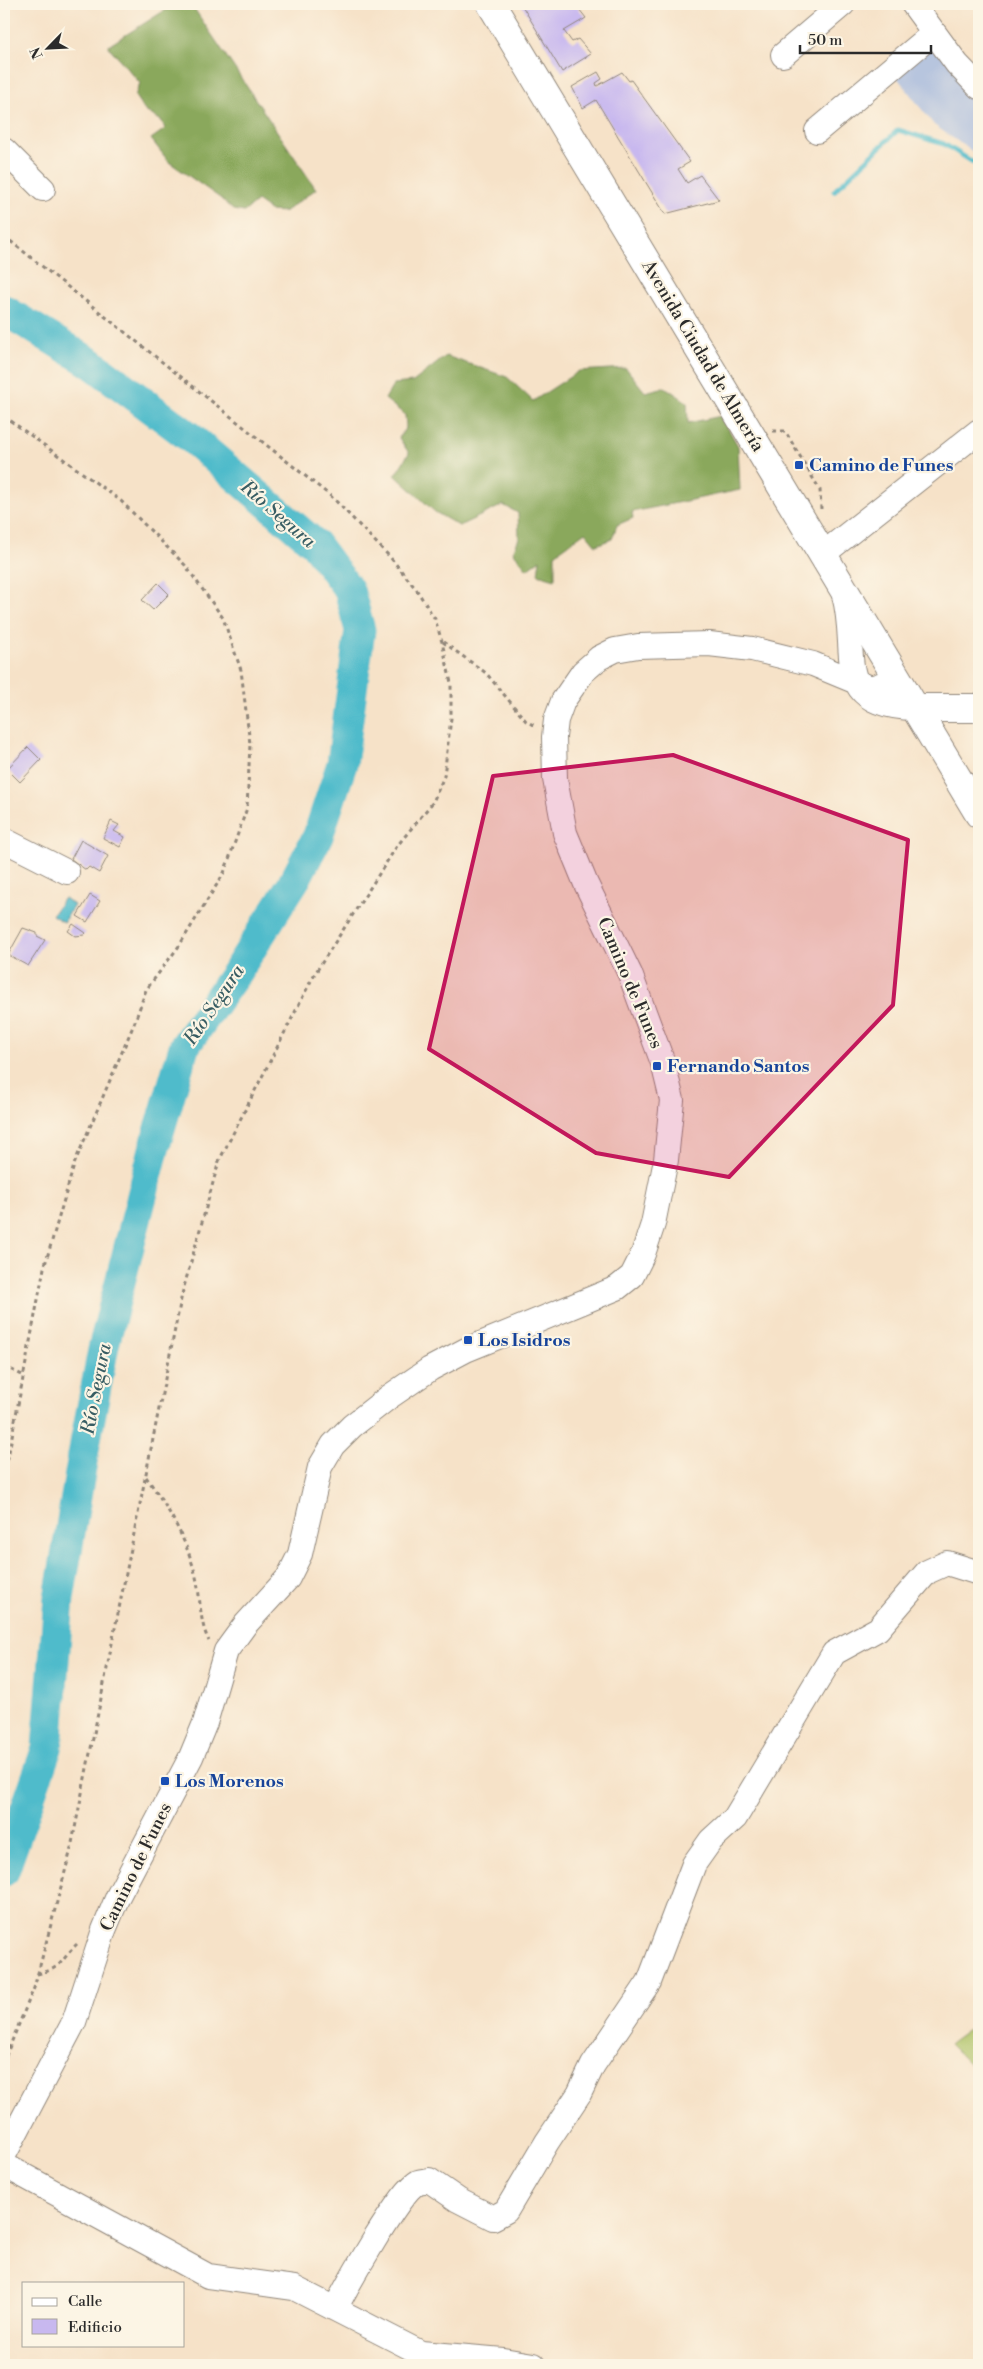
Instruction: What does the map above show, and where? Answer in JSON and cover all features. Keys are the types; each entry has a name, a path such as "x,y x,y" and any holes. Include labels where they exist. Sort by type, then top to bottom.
{"main road":[{"name":"Avenida Ciudad de Almería","path":"491,4 979,814"},
{"path":"915,708 977,709"},
{"path":"946,759 946,740 951,726 958,716 977,709"}],"street":[{"path":"783,55 843,4"},
{"path":"913,4 957,64 979,87"},
{"path":"816,131 934,33"},
{"path":"4,150 43,190"},
{"path":"822,554 979,431"},
{"path":"841,584 850,630 850,664 857,683 869,698 882,705 915,708"},
{"path":"813,664 834,654 843,644 850,630"},
{"name":"Camino de Funes","path":"4,2155 74,2022 104,1930 118,1896 191,1757 205,1723 226,1651 245,1625 288,1578 300,1554 320,1467 334,1445 352,1426 388,1397 430,1369 466,1350 617,1288 632,1276 643,1254 653,1224 666,1160 672,1100 663,1063 630,974 586,884 566,833 555,779 554,738 556,720 563,701 583,672 594,663 615,650 638,646 709,644 780,654 813,664 857,683"},
{"path":"857,683 875,688 886,683 894,672"},
{"path":"4,840 67,872"},
{"path":"335,2309 351,2278 402,2198 418,2182 429,2180 458,2200 493,2218 506,2212 547,2142 579,2094 593,2065 649,1982 694,1864 711,1840 735,1818 834,1653 878,1629 927,1572 947,1563 979,1573"},
{"path":"4,2165 208,2276 294,2288 421,2353 503,2360 533,2365"}],"path":[{"path":"4,236 333,498 390,557 416,589 435,619 451,684 452,718 444,776 433,802 397,846 314,975 219,1161 182,1294 70,1853 38,1974 4,2060"},
{"path":"4,416 121,500 185,565 223,618 241,670 250,744 247,808 224,873 179,946 146,990 134,1024 75,1162 44,1268 4,1478"},
{"path":"442,642 486,673 526,721 554,738"},
{"path":"4,1366 24,1376"},
{"path":"145,1476 160,1496 188,1551 196,1578 207,1637 211,1647 224,1659"},
{"path":"38,1974 52,1971 62,1964 70,1951 81,1940 104,1930"}],"highlighted area":[{"path":"673,755 908,840 893,1005 729,1177 596,1153 429,1049 493,776"}],"shaded area":[{"path":"933,42 979,101 979,156 934,125 896,76"}],"green space":[{"path":"175,4 191,4 316,189 284,212 271,211 257,201 244,212 233,210 220,198 169,162 151,139 165,129 162,121 145,111 135,96 140,83 108,46"},
{"path":"446,356 507,377 533,401 579,371 626,368 645,392 665,387 687,402 688,423 721,416 738,446 740,490 632,512 633,518 617,525 612,539 596,545 585,532 555,554 555,579 538,574 540,559 527,569 513,552 519,538 518,513 503,505 459,526 435,512 395,475 409,453 399,438 406,427 405,415 385,399 394,384 413,382"},
{"path":"979,2022 979,2074 949,2044"}],"water":[{"path":"64,898 74,905 64,922 52,915"}],"building":[{"path":"521,4 575,4 586,18 564,31 572,42 578,39 591,54 562,72"},
{"path":"598,72 602,79 596,83 597,86 622,72 629,81 631,80 690,162 678,169 687,183 700,175 719,200 665,214 596,100 583,108 572,87"},
{"path":"158,583 169,594 153,610 142,600"},
{"path":"28,747 41,760 20,782 7,769"},
{"path":"111,821 119,825 114,831 125,837 120,847 103,838"},
{"path":"81,840 108,856 99,873 89,867 86,870 71,859"},
{"path":"90,895 100,901 87,922 77,916"},
{"path":"73,924 86,933 75,936 68,931"},
{"path":"23,928 37,933 37,936 45,940 28,966 8,955"}],"waterway":[{"path":"834,191 898,130 944,144 979,166"},
{"name":"Río Segura","path":"4,310 91,363 191,438 315,544 349,590 360,630 342,764 318,836 296,878 234,976 184,1047 154,1149 104,1345 85,1444 59,1598 47,1748 4,1871"}],"place":[{"name":"Camino de Funes","path":"799,465"},
{"name":"Fernando Santos","path":"657,1066"},
{"name":"Los Isidros","path":"468,1340"},
{"name":"Los Morenos","path":"165,1781"}]}
